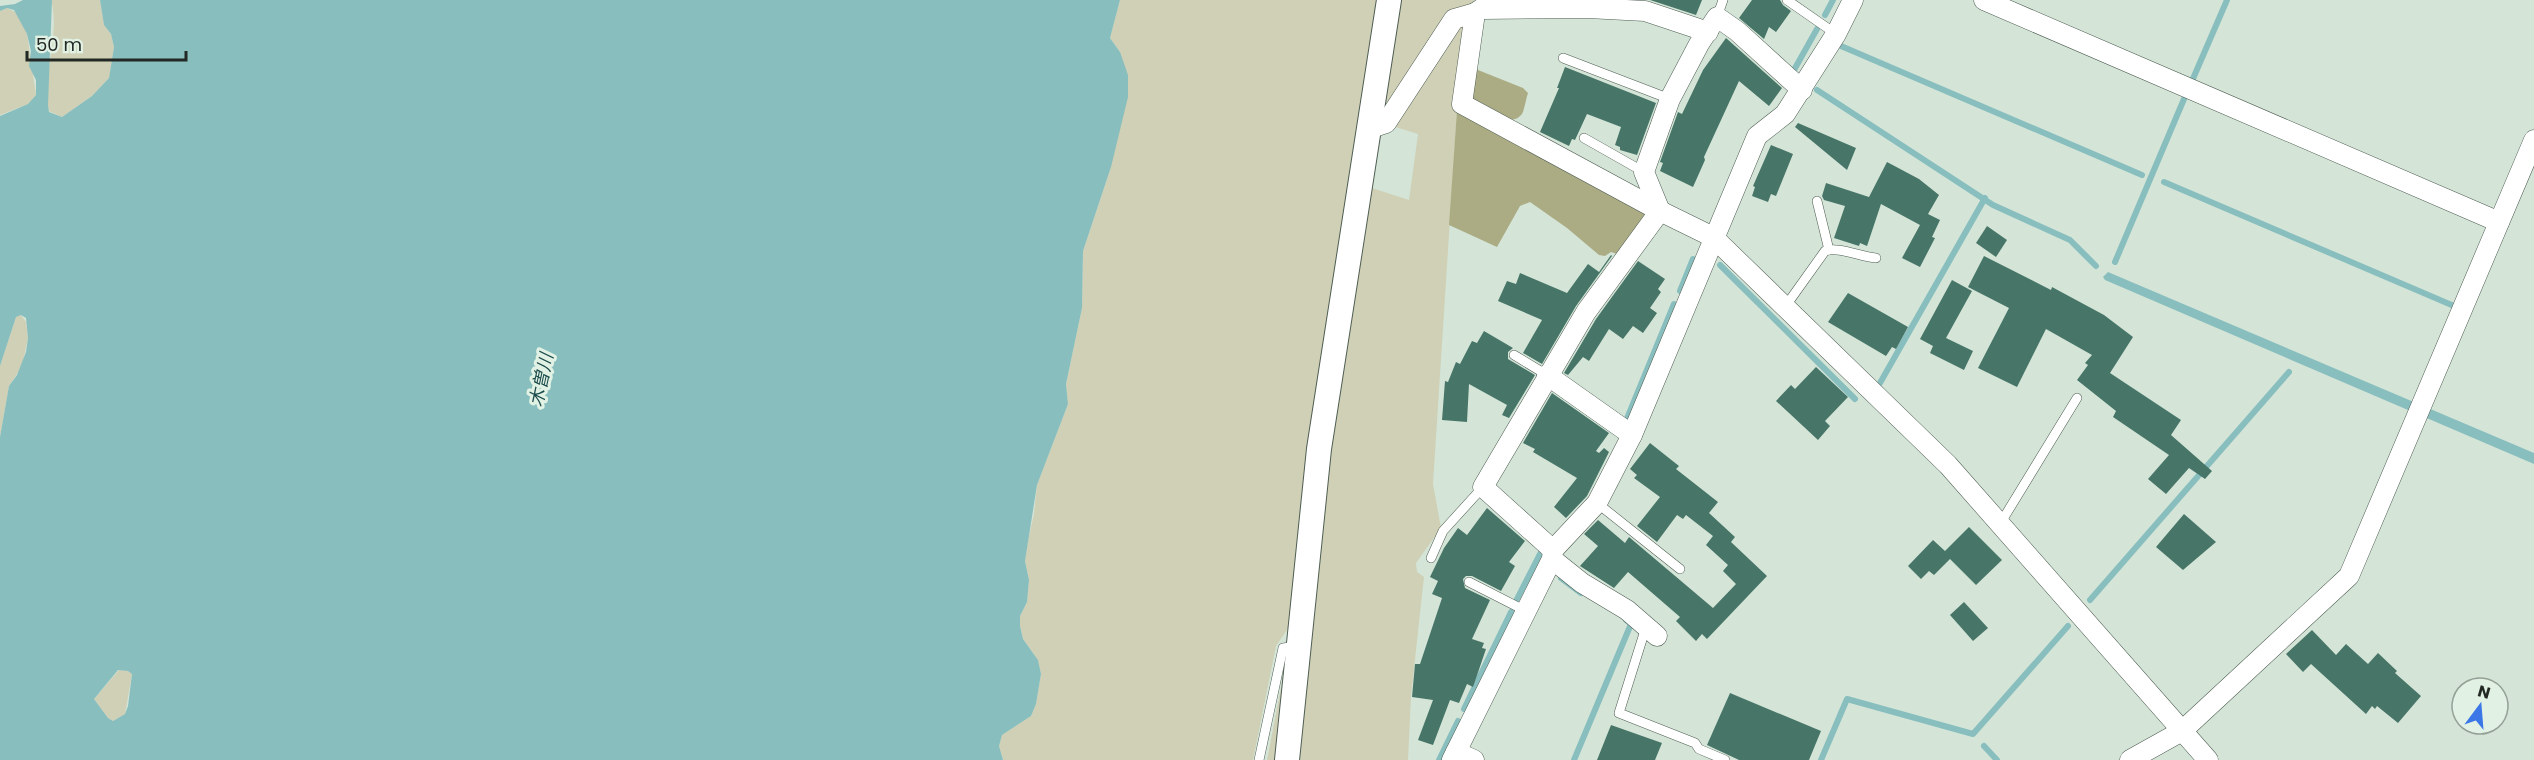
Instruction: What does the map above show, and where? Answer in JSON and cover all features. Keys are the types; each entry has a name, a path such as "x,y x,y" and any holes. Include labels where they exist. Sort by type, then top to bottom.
{"street":[{"path":"1287,760 1319,449 1389,0"},
{"path":"1460,757 1552,554 1597,503 1632,435 1757,136 1785,114 1802,90 1836,34 1853,0"},
{"path":"1984,0 2499,222"},
{"path":"1368,129 1386,123 1454,19 1476,13 1481,9 1588,8 1716,16 1737,31 1802,90"},
{"path":"1476,13 1462,104 1660,211 1713,237 1948,465 2208,760"},
{"path":"1660,211 1644,172 1670,99 1716,16"},
{"path":"2130,760 2182,731 2349,576 2534,140"},
{"path":"1652,631 1627,610 1582,583 1483,487 1586,312 1660,211"},
{"path":"1547,375 1632,435"}],"lane":[{"path":"1787,0 1836,34"},
{"path":"1563,58 1670,99"},
{"path":"1584,138 1644,172"},
{"path":"1816,201 1828,250"},
{"path":"1785,307 1825,251 1876,258"},
{"path":"1514,355 1547,375"},
{"path":"2000,524 2077,398"},
{"path":"1431,558 1443,531 1483,487"},
{"path":"1597,503 1680,569"},
{"path":"1469,582 1526,611"},
{"path":"1652,631 1619,713 1695,742 1699,749 1725,760"},
{"path":"1259,760 1283,648 1298,646"}],"green space":[{"path":"51,0 100,0 104,25 111,34 114,47 109,78 92,96 62,117 49,111 47,97 54,27"},
{"path":"1120,0 1381,0 1289,627 1276,646 1253,760 1003,760 999,746 1002,735 1031,716 1036,704 1041,674 1038,660 1023,639 1020,626 1020,616 1027,602 1029,580 1025,561 1037,485 1068,404 1066,384 1082,308 1083,251 1111,167 1120,52 1110,38"},
{"path":"1398,0 1474,0 1472,8 1378,118"},
{"path":"7,8 17,13 27,34 36,95 28,104 0,115 0,11"},
{"path":"1455,25 1468,27 1457,110 1433,484 1441,528 1416,563 1417,572 1424,577 1411,696 1408,760 1297,760 1328,459 1369,187 1409,200 1418,134 1389,125"},
{"path":"1473,68 1523,88 1528,93 1523,112 1518,118 1504,119 1468,101"},
{"path":"1457,110 1651,212 1620,255 1611,252 1605,256 1599,255 1567,228 1530,202 1520,206 1497,247 1449,225"},
{"path":"21,315 26,322 28,338 22,366 9,386 0,437 0,366 16,317"},
{"path":"1285,667 1277,760 1267,760"},
{"path":"119,670 132,674 125,714 113,721 108,718 94,699"}],"water":[{"name":"木曽川","path":"23,0 52,0 48,105 49,112 62,117 92,96 109,78 114,47 111,34 104,25 100,0 1120,0 1110,38 1120,52 1128,75 1128,97 1111,167 1083,251 1082,308 1066,384 1068,404 1037,485 1025,561 1029,580 1027,602 1020,616 1020,626 1023,639 1038,660 1041,674 1036,704 1031,716 1002,735 999,746 1003,760 0,760 0,437 9,386 17,375 26,352 28,338 26,318 21,315 16,317 0,366 0,116 28,104 36,95 36,80 29,66 31,51 27,34 14,10 7,8 0,11 0,6 15,4","holes":["118,670 132,674 128,706 125,714 113,721 108,718 94,699"]},
{"path":"2108,272 2534,453 2534,464 2105,280 2103,277"}],"building":[{"path":"1650,0 1702,0 1696,15"},
{"path":"1752,0 1780,0 1791,11 1776,32 1769,27 1764,39 1739,18"},
{"path":"1726,38 1782,88 1769,106 1739,81 1704,157 1705,160 1693,187 1660,171 1663,163 1660,162 1678,112 1682,114 1703,70"},
{"path":"1565,67 1656,103 1637,155 1620,150 1620,147 1615,145 1621,127 1587,114 1575,140 1572,139 1569,146 1540,132 1559,88 1557,88"},
{"path":"1798,123 1856,148 1847,170 1795,127"},
{"path":"1771,145 1793,154 1776,196 1771,194 1768,202 1752,196 1755,187 1753,186"},
{"path":"1887,162 1919,179 1939,195 1928,214 1940,220 1932,237 1935,238 1920,267 1902,258 1920,225 1881,204 1867,246 1860,243 1859,246 1834,238 1845,206 1824,200 1822,196 1826,183 1869,197"},
{"path":"1987,226 2007,240 1996,257 1976,243"},
{"path":"1611,255 1576,306 1542,364 1523,353 1542,320 1498,301 1507,281 1516,284 1520,273 1567,293 1588,264 1599,272"},
{"path":"1984,256 2051,290 2052,287 2104,315 2133,337 2110,373 2181,420 2171,435 2212,471 2205,479 2189,468 2166,494 2148,479 2169,455 2113,417 2116,411 2077,380 2088,365 2085,363 2092,355 2046,329 2017,387 1978,368 2009,308 1968,287"},
{"path":"1638,261 1665,279 1658,289 1661,292 1650,308 1657,313 1643,333 1633,326 1623,339 1609,329 1589,361 1583,357 1568,375 1564,373 1596,319"},
{"path":"1952,280 1972,291 1946,338 1973,351 1964,370 1930,353 1933,346 1920,339"},
{"path":"1848,293 1908,327 1896,349 1892,347 1886,356 1828,322"},
{"path":"1484,331 1513,348 1508,352 1508,359 1535,375 1509,418 1502,415 1507,405 1469,384 1467,422 1442,420 1445,381 1448,382 1456,362 1460,364 1472,341 1477,343"},
{"path":"1816,367 1848,397 1825,421 1830,426 1818,440 1776,401 1791,385 1795,389"},
{"path":"1552,393 1609,433 1596,451 1599,453 1604,448 1609,452 1587,496 1566,518 1554,507 1577,478 1533,452 1535,449 1523,443"},
{"path":"1650,443 1679,466 1676,469 1718,502 1709,513 1735,537 1731,542 1767,576 1707,639 1702,634 1696,641 1676,621 1680,617 1628,572 1614,588 1580,566 1598,546 1584,534 1598,520 1625,543 1629,537 1713,608 1736,584 1723,571 1728,565 1706,545 1713,536 1686,515 1683,519 1677,515 1657,542 1637,526 1660,497 1634,478 1637,475 1630,469"},
{"path":"1487,508 1525,541 1509,562 1515,566 1501,591 1472,576 1466,576 1463,579 1465,588 1490,600 1472,639 1484,643 1482,648 1486,649 1473,687 1467,684 1459,703 1450,700 1433,745 1418,740 1433,700 1412,697 1415,664 1420,664 1442,598 1432,594 1438,581 1430,577 1444,548 1458,528 1467,535"},
{"path":"2184,514 2216,542 2183,570 2156,547"},
{"path":"1969,527 2002,560 1976,585 1950,559 1934,575 1929,571 1921,579 1908,566 1933,540 1945,551"},
{"path":"1964,602 1988,628 1973,641 1950,615"},
{"path":"2312,630 2336,655 2346,644 2368,664 2378,653 2397,671 2395,673 2421,696 2398,723 2377,706 2375,709 2372,706 2366,714 2311,664 2303,672 2286,654"},
{"path":"1730,693 1821,731 1809,760 1739,760 1707,745"},
{"path":"1611,725 1662,743 1655,760 1597,760"}],"waterway":[{"path":"1825,15 1833,0"},
{"path":"2192,81 2227,0"},
{"path":"1794,70 1817,29"},
{"path":"1841,46 2142,175"},
{"path":"1817,90 1993,205 2070,240 2096,266"},
{"path":"2115,262 2184,99"},
{"path":"2164,182 2454,306"},
{"path":"1880,383 1985,198"},
{"path":"1680,291 1693,259"},
{"path":"1720,265 1855,399"},
{"path":"1626,421 1674,304"},
{"path":"2090,600 2289,372"},
{"path":"1517,599 1541,552"},
{"path":"1561,578 1581,593"},
{"path":"1464,709 1511,612"},
{"path":"1574,760 1631,624 1626,620"},
{"path":"1821,760 1847,699 1973,734 2068,626"},
{"path":"1439,760 1458,721"},
{"path":"1984,746 1997,760"}]}
